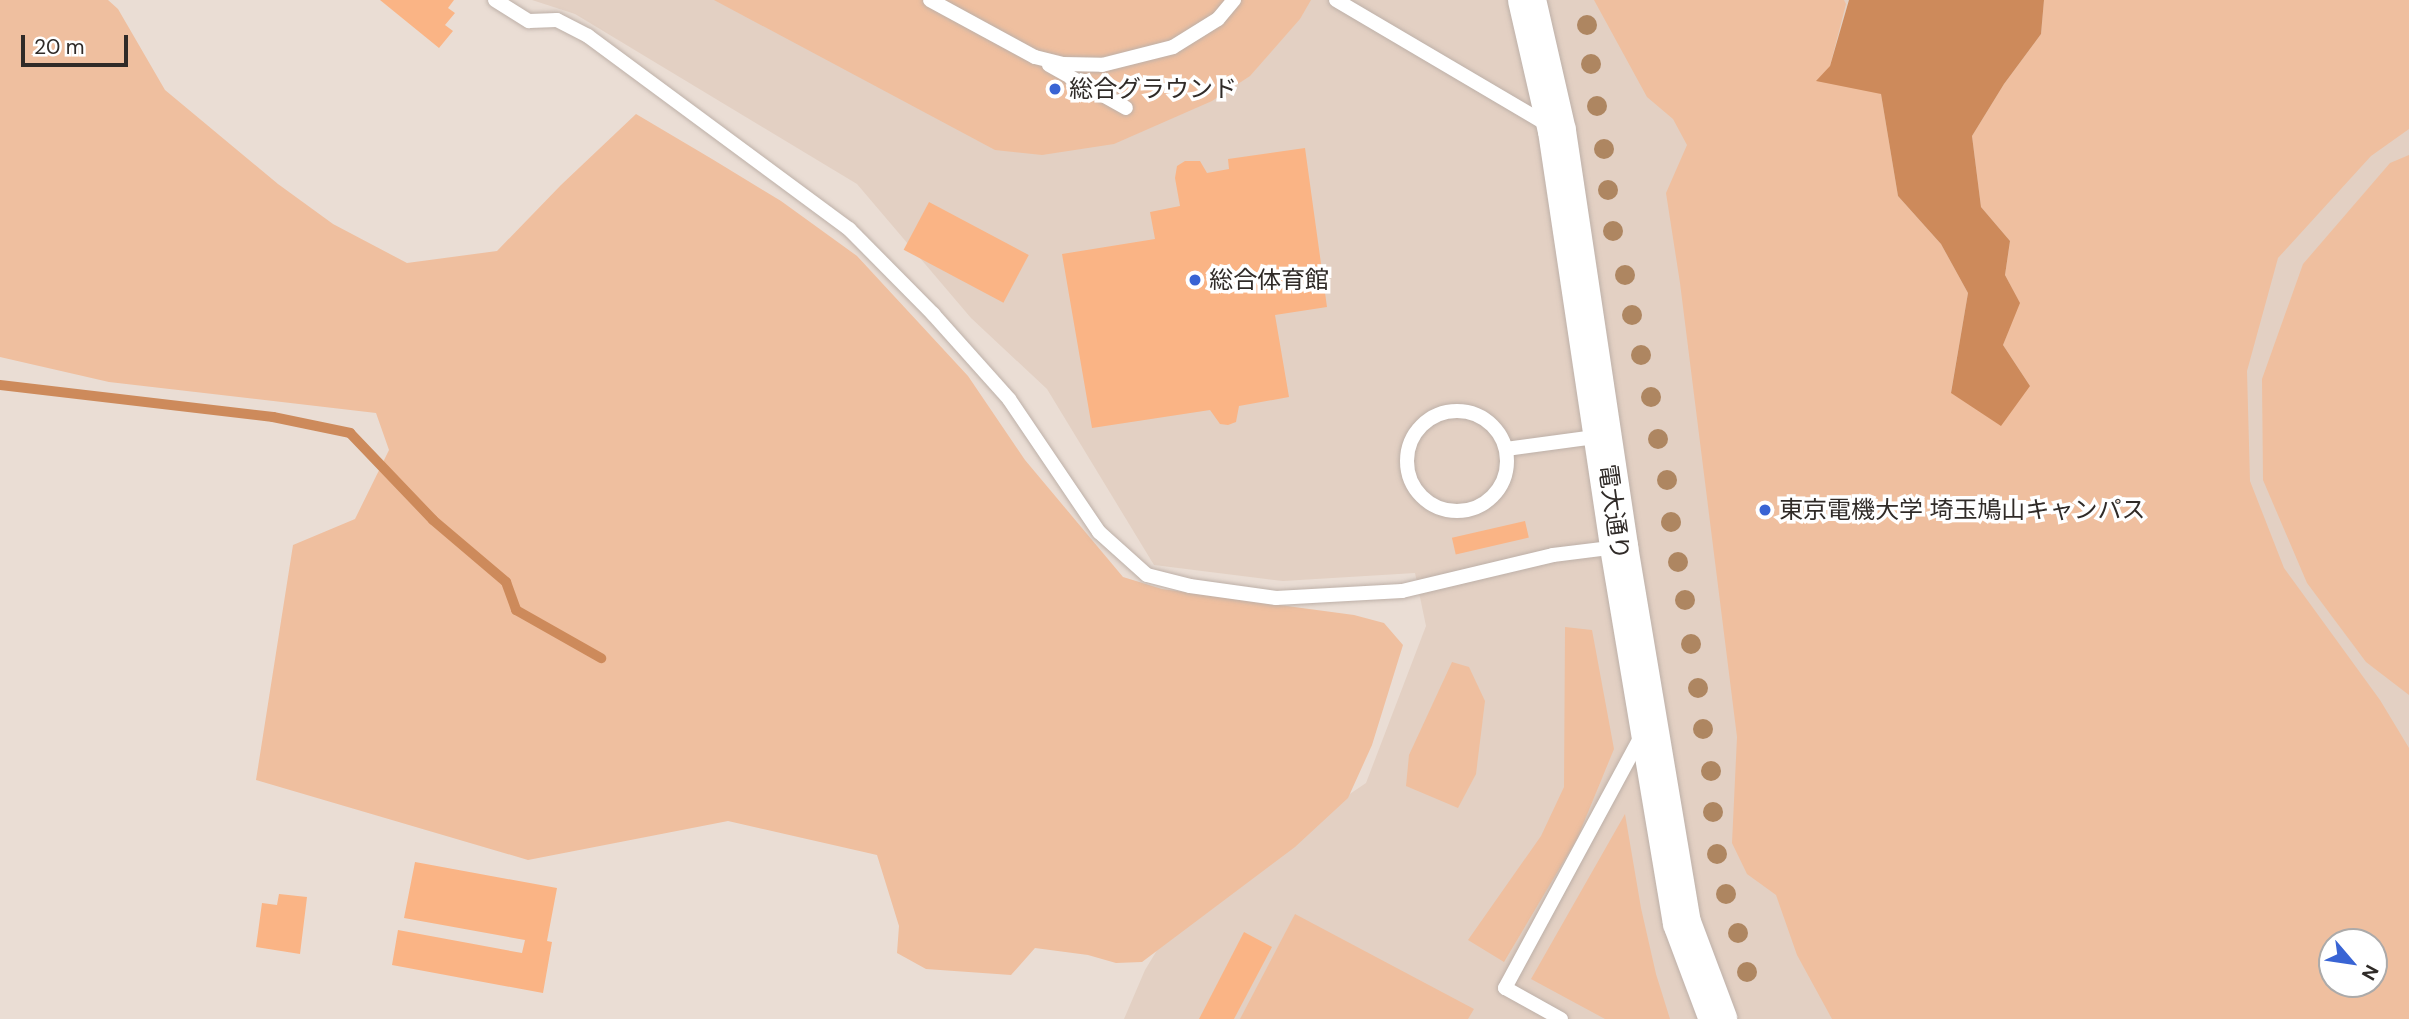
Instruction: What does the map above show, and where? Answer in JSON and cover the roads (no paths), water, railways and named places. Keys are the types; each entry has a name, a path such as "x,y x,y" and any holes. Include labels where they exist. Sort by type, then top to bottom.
{"street":[{"name":"電大通り","path":"1527,0 1558,131 1619,547 1650,719 1682,923 1718,1019"}],"lane":[{"path":"495,0 529,21 557,20 588,36 849,229 933,314 1009,399 1100,532 1147,575 1190,586 1276,598 1402,591 1553,555 1619,547"},
{"path":"930,0 1126,108"},
{"path":"1035,57 1063,64 1102,65 1173,47 1218,19 1234,0"},
{"path":"1336,0 1558,131"},
{"path":"1452,411 1471,413 1487,421 1499,433 1506,449 1507,467 1497,491 1477,507 1462,512 1445,510 1429,503 1416,491 1409,475 1407,458 1411,441 1421,427 1436,416 1452,411"},
{"path":"1506,449 1603,436"},
{"path":"1562,1019 1505,988 1650,719"}],"waterway":[{"path":"0,385 273,417 350,433 433,520 506,582 516,610 601,658"}],"place":[{"name":"総合グラウンド","path":"1055,89"},
{"name":"総合体育館","path":"1195,280"},
{"name":"東京電機大学 埼玉鳩山キャンパス","path":"1765,510"}]}
